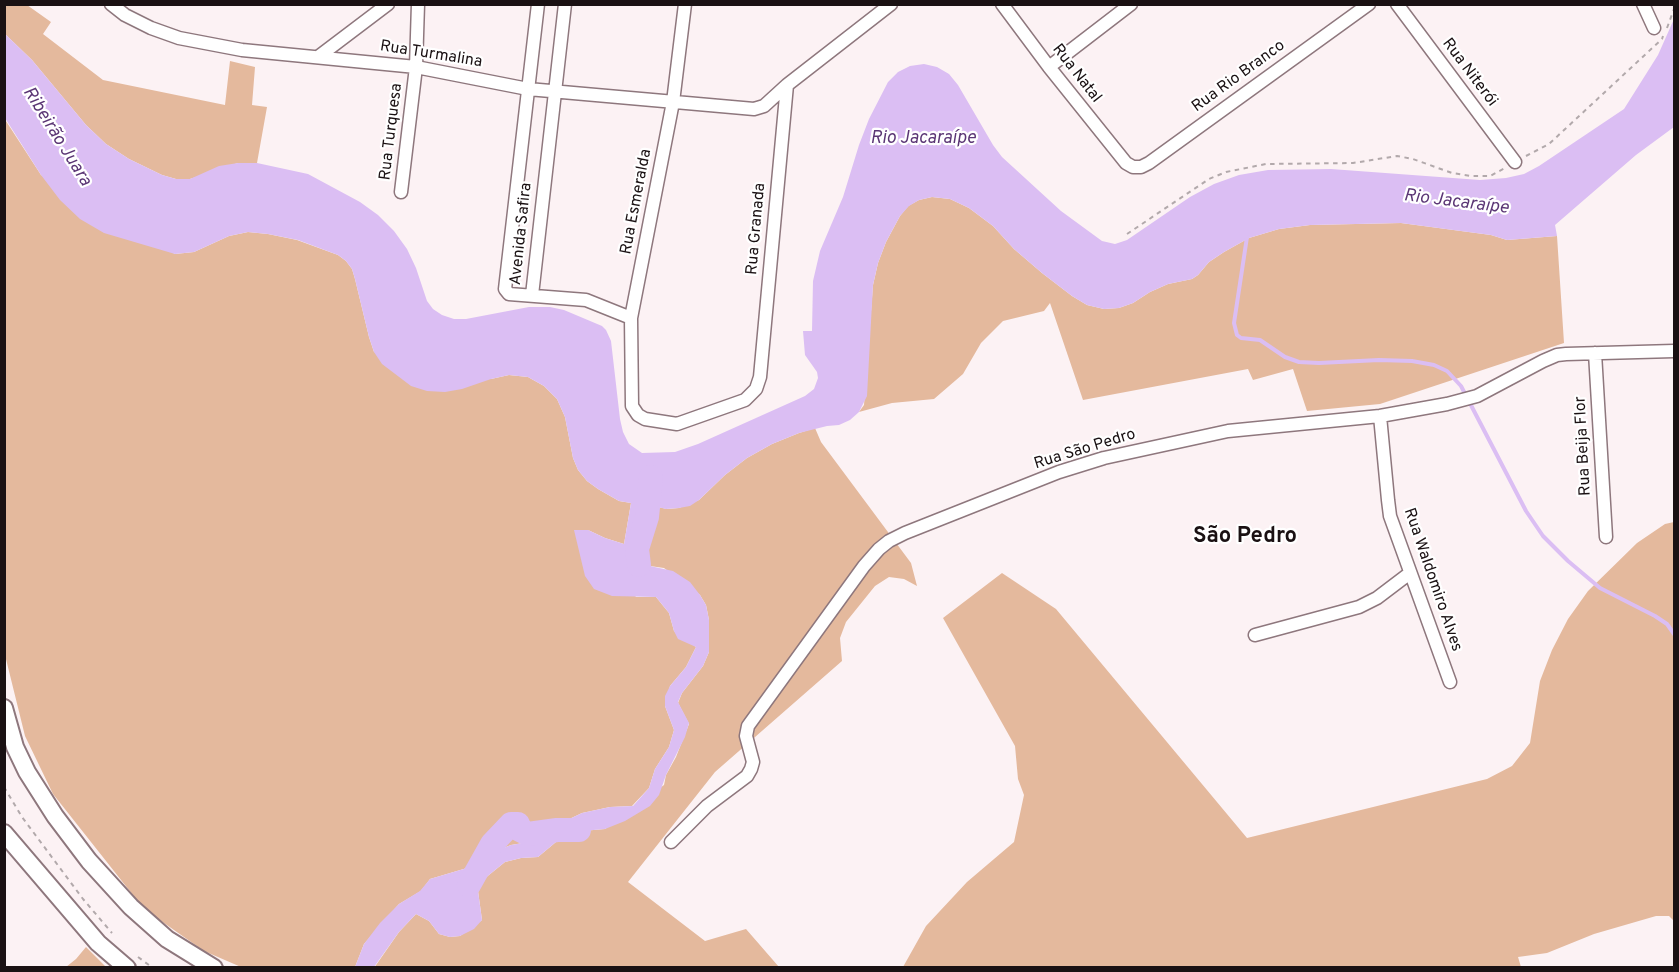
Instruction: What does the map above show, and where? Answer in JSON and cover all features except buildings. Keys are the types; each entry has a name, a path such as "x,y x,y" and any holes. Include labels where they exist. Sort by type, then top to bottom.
{"main road":[{"path":"4,708 15,747 27,772 88,861 131,908 167,939 214,968"},
{"path":"4,833 98,943 132,962"}],"street":[{"name":"Rua Turmalina","path":"111,4 125,15 178,38 242,50 416,67 528,89 754,110 764,106 787,85"},
{"path":"318,57 388,4"},
{"name":"Rua Turquesa","path":"401,192 416,67 418,4"},
{"name":"Avenida Safira","path":"538,4 505,289 509,294 532,295 565,4"},
{"name":"Rua Esmeralda","path":"632,405 631,318 673,102 685,4"},
{"path":"787,85 891,4"},
{"name":"Rua Natal","path":"1002,4 1126,163"},
{"path":"1049,67 1131,4"},
{"name":"Rua Rio Branco","path":"1126,163 1133,167 1141,167 1149,163 1369,4"},
{"name":"Rua Niterói","path":"1397,4 1515,162"},
{"path":"1643,4 1654,28"},
{"name":"Rua Granada","path":"632,405 638,415 645,419 677,424 745,400 756,389 760,377 787,85"},
{"path":"532,295 586,300 631,318"},
{"name":"Rua São Pedro","path":"671,842 707,806 747,776 753,762 746,736 748,726 864,566 889,541 1059,472 1104,458 1228,431 1380,416 1464,401 1557,355 1674,351"},
{"name":"Rua Beija Flor","path":"1595,353 1606,537"},
{"name":"Rua Waldomiro Alves","path":"1380,416 1388,500 1395,531 1450,682"},
{"path":"1255,635 1359,607 1377,598 1410,573"}],"path":[{"path":"1127,234 1209,179 1226,172 1266,164 1353,163 1397,156 1413,159 1452,173 1490,176 1549,144 1662,39 1674,9"},
{"path":"4,787 22,818 113,936"},
{"path":"132,962 153,968"}],"shaded area":[{"path":"4,5 27,5 51,22 43,34 103,80 225,105 230,61 255,67 252,105 267,107 257,163 238,163 190,179 176,179 162,175 129,159 106,144 86,125 32,60 5,34"},
{"path":"4,118 41,175 175,254 194,252 229,236 248,232 297,240 338,255 352,269 374,352 491,379 509,375 528,377 544,386 557,399 565,417 573,458 578,470 598,489 619,501 631,503 624,544 588,530 636,597 656,597 669,613 674,631 696,647 686,667 670,686 665,706 674,730 669,747 655,769 649,788 632,806 610,807 582,813 529,842 511,845 488,854 467,868 430,879 421,891 399,904 364,944 355,967 241,967 204,951 144,909 53,794 25,736 5,655"},
{"path":"932,197 950,199 969,208 993,226 1014,249 1042,273 1072,296 1087,305 1104,309 1119,308 1168,284 1192,279 1209,262 1224,252 1249,238 1279,229 1310,225 1401,223 1491,235 1507,240 1557,236 1564,343 1380,404 1307,411 1293,369 1253,380 1248,369 1083,400 1050,303 1044,311 1003,321 981,343 963,374 934,399 892,403 859,412 864,405 873,285 878,263 886,242 908,206"},
{"path":"815,428 821,442 911,563 917,586 904,579 889,577 875,586 846,622 840,638 842,661 715,772 628,882 705,941 746,929 779,967 374,968 399,932 416,914 429,921 439,934 450,937 460,936 482,920 478,891 484,879 505,862 538,857 562,837 582,831 605,829 664,785 666,775 689,724 678,703 682,693 703,666 709,652 709,620 706,605 700,595 664,568 650,566 642,559 641,532 649,505 667,509 679,508 699,500 747,458 772,444"},
{"path":"1674,522 1674,921 1669,916 1656,916 1594,934 1547,953 1518,957 1521,967 903,967 926,926 967,882 1014,842 1024,795 1018,779 1015,746 943,618 1002,573 1056,609 1247,838 1487,779 1512,766 1530,743 1540,681 1552,650 1568,619 1588,591 1637,543 1665,524"},
{"path":"86,947 106,967 66,967 76,959"}],"water":[{"name":"Rio Jacaraípe","path":"1674,19 1674,127 1636,155 1555,225 1557,236 1507,240 1491,235 1401,223 1310,225 1279,229 1249,238 1224,252 1209,262 1192,279 1168,284 1119,308 1104,309 1087,305 1072,296 1042,273 1014,249 993,226 969,208 950,199 932,197 919,200 909,206 900,216 878,263 873,285 867,396 859,412 850,420 839,425 799,433 772,444 747,458 690,506 666,509 649,505 641,532 642,559 650,566 673,571 690,582 706,605 709,620 709,652 703,666 682,693 678,702 689,723 685,737 659,795 650,806 625,821 605,829 582,831 562,837 538,857 505,862 484,879 478,891 482,920 474,929 460,936 450,937 439,934 429,921 416,914 399,932 374,967 355,967 364,944 399,904 420,891 430,879 467,868 488,854 511,845 529,842 582,813 610,807 633,806 649,788 655,769 669,747 674,730 665,706 665,696 670,686 686,667 696,647 678,639 669,613 656,597 612,596 594,589 585,576 574,530 588,530 624,544 631,503 619,501 598,489 578,470 573,458 565,417 557,399 544,386 528,377 509,375 445,392 427,391 411,386 382,364 374,352 352,269 338,255 298,240 248,232 229,236 194,252 175,254 104,233 80,219 60,200 41,175 5,118 5,34 32,60 86,125 106,144 129,159 162,175 176,179 190,179 219,166 238,163 257,163 308,174 360,202 394,231 407,249 416,268 427,301 442,315 454,319 466,319 529,307 550,307 564,310 602,326 611,341 620,419 629,444 642,453 675,452 805,396 814,389 818,378 817,372 805,355 803,331 812,331 813,281 820,251 843,197 869,119 888,82 898,72 910,66 924,64 937,67 949,74 1002,157 1061,211 1102,241 1115,244 1127,240 1190,197 1214,184 1239,175 1268,170 1331,169 1480,180 1524,174 1624,109 1658,55"}],"waterway":[{"path":"1247,237 1234,323 1237,335 1241,338 1260,340 1285,357 1299,362 1412,361 1434,365 1447,371 1461,386 1526,511 1543,536 1600,588 1655,616 1667,624 1674,634"},
{"path":"639,565 637,549 647,517 651,477"},
{"path":"469,885 492,844 511,824 518,824 520,830 528,834 579,830"}],"district":[{"name":"São Pedro","path":"1245,538"}],"water label":[{"name":"Ribeirão Juara","path":"56,137"}]}
